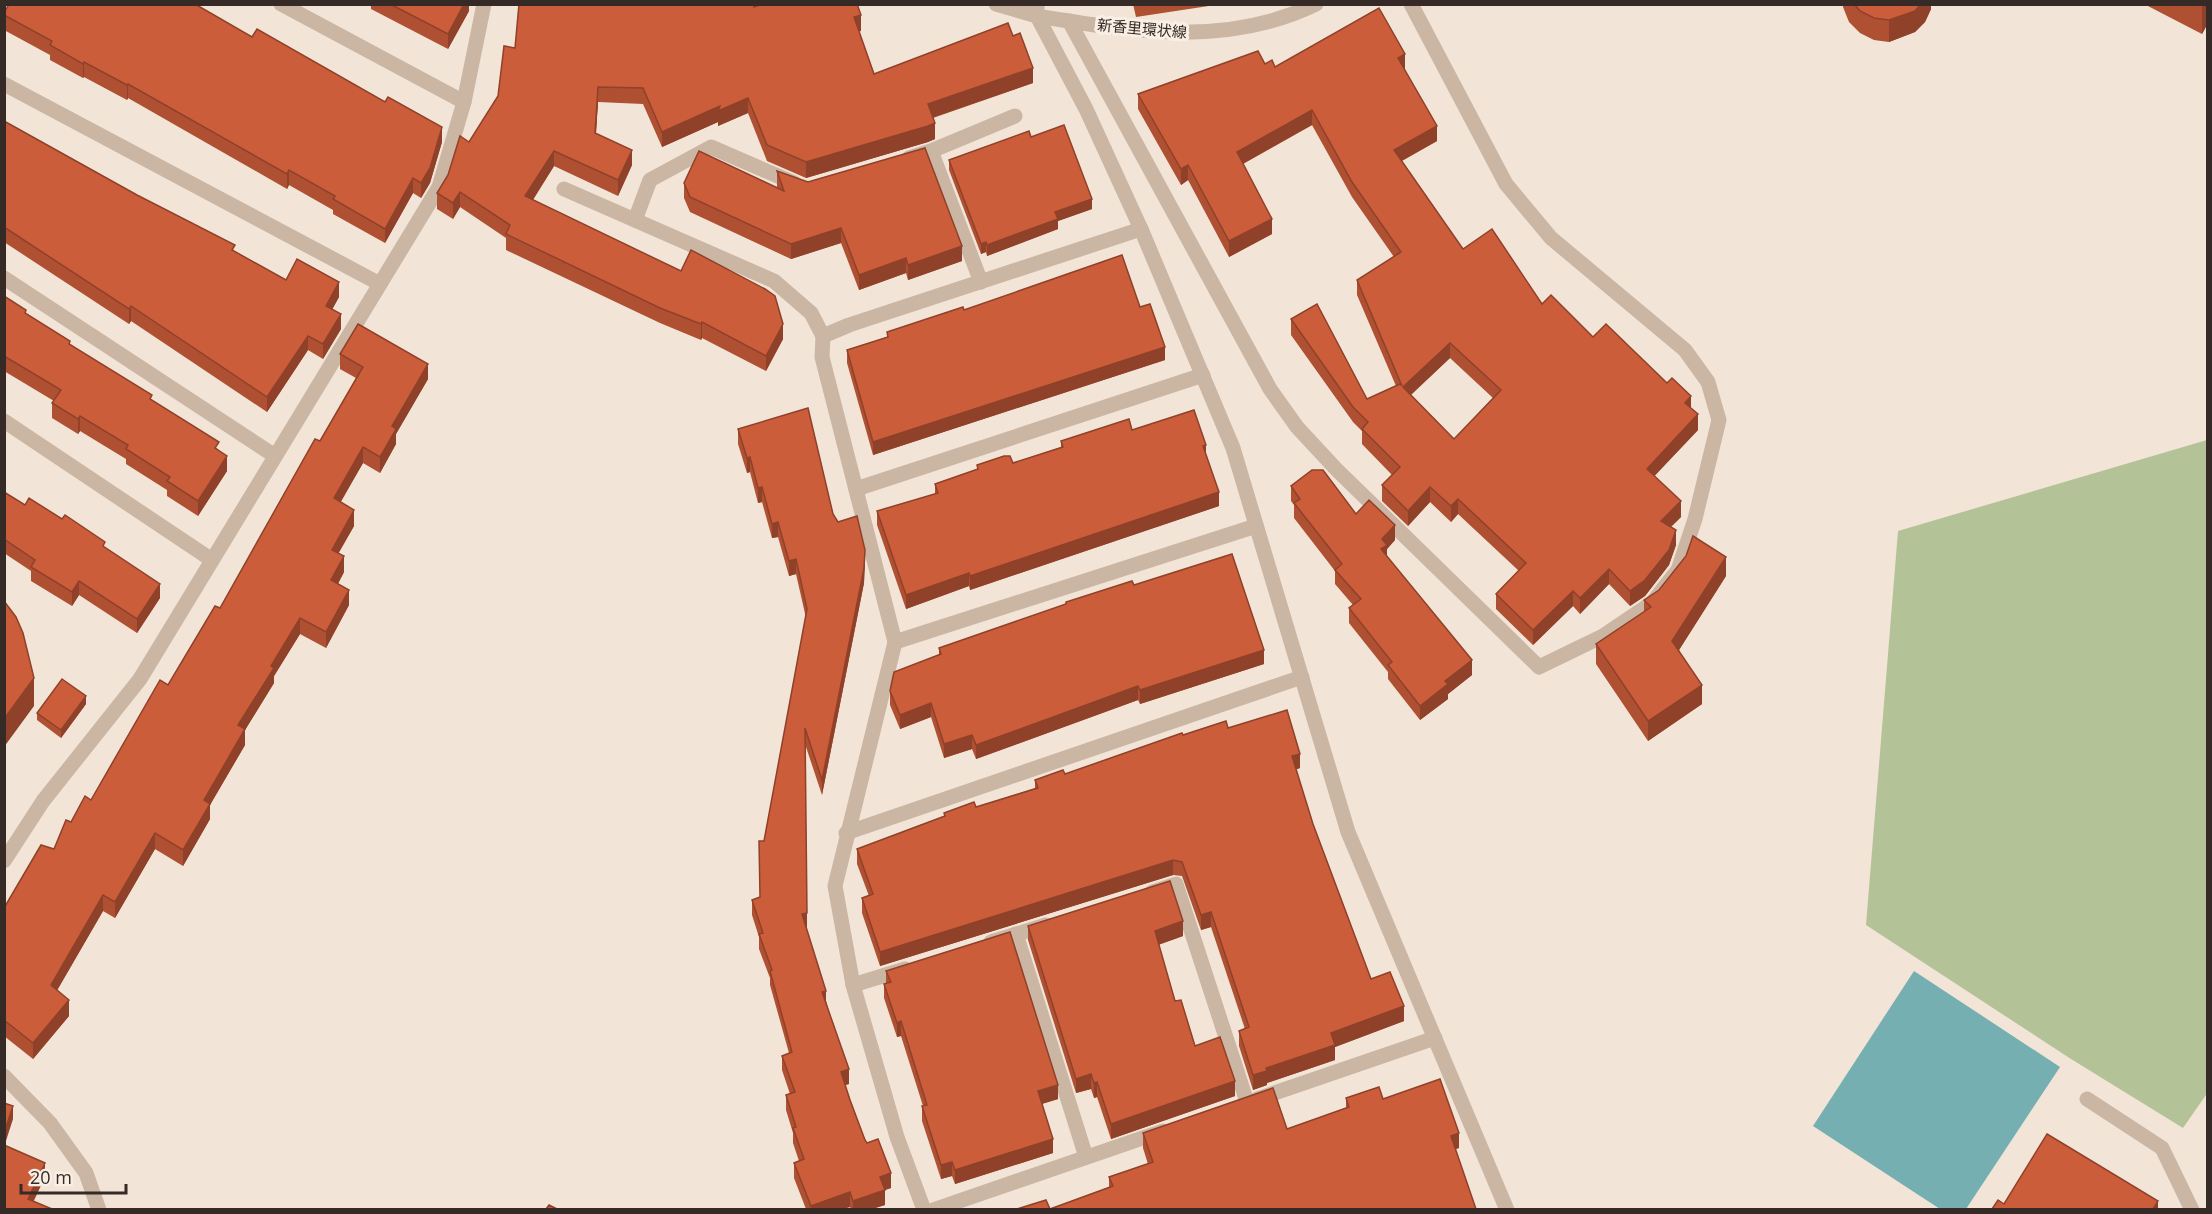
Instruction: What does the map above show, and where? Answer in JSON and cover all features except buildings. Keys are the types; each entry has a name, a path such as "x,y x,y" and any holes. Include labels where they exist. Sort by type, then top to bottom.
{"street":[{"path":"281,4 464,102"},
{"path":"4,861 43,801 140,679 439,187 464,102 484,4"},
{"name":"新香里環状線","path":"996,4 1037,10 1069,21 1183,34 1247,27 1286,10 1316,4"},
{"path":"1069,21 1270,389 1297,427 1539,667 1603,636 1652,603 1678,570 1695,519 1719,420 1708,382 1685,350 1551,238 1506,184 1411,4"},
{"path":"1037,10 1141,229 1233,448 1348,832 1507,1209"},
{"path":"4,84 380,284"},
{"path":"896,161 931,151 1015,116"},
{"path":"635,220 650,180 711,147 805,188"},
{"path":"931,151 981,282"},
{"path":"564,189 774,281 811,313 824,336 822,357 896,642 846,833 835,886 854,985 897,1137 924,1209"},
{"path":"824,336 849,325 1141,229"},
{"path":"4,278 275,456"},
{"path":"856,489 1203,375"},
{"path":"4,421 212,560"},
{"path":"896,642 1256,526"},
{"path":"846,833 1302,677"},
{"path":"1142,895 1176,884 1242,1104 1435,1038"},
{"path":"973,948 1062,920"},
{"path":"1016,934 1086,1157"},
{"path":"854,985 918,964"},
{"path":"4,1076 50,1123 80,1164 86,1173 99,1209"},
{"path":"2087,1099 2162,1148 2192,1209"},
{"path":"933,1209 1183,1124"}],"green space":[{"path":"2207,440 2208,1092 2183,1128 2071,1059 1866,925 1898,531"}],"water":[{"path":"1914,971 2060,1067 1966,1209 1940,1209 1813,1126"}]}
